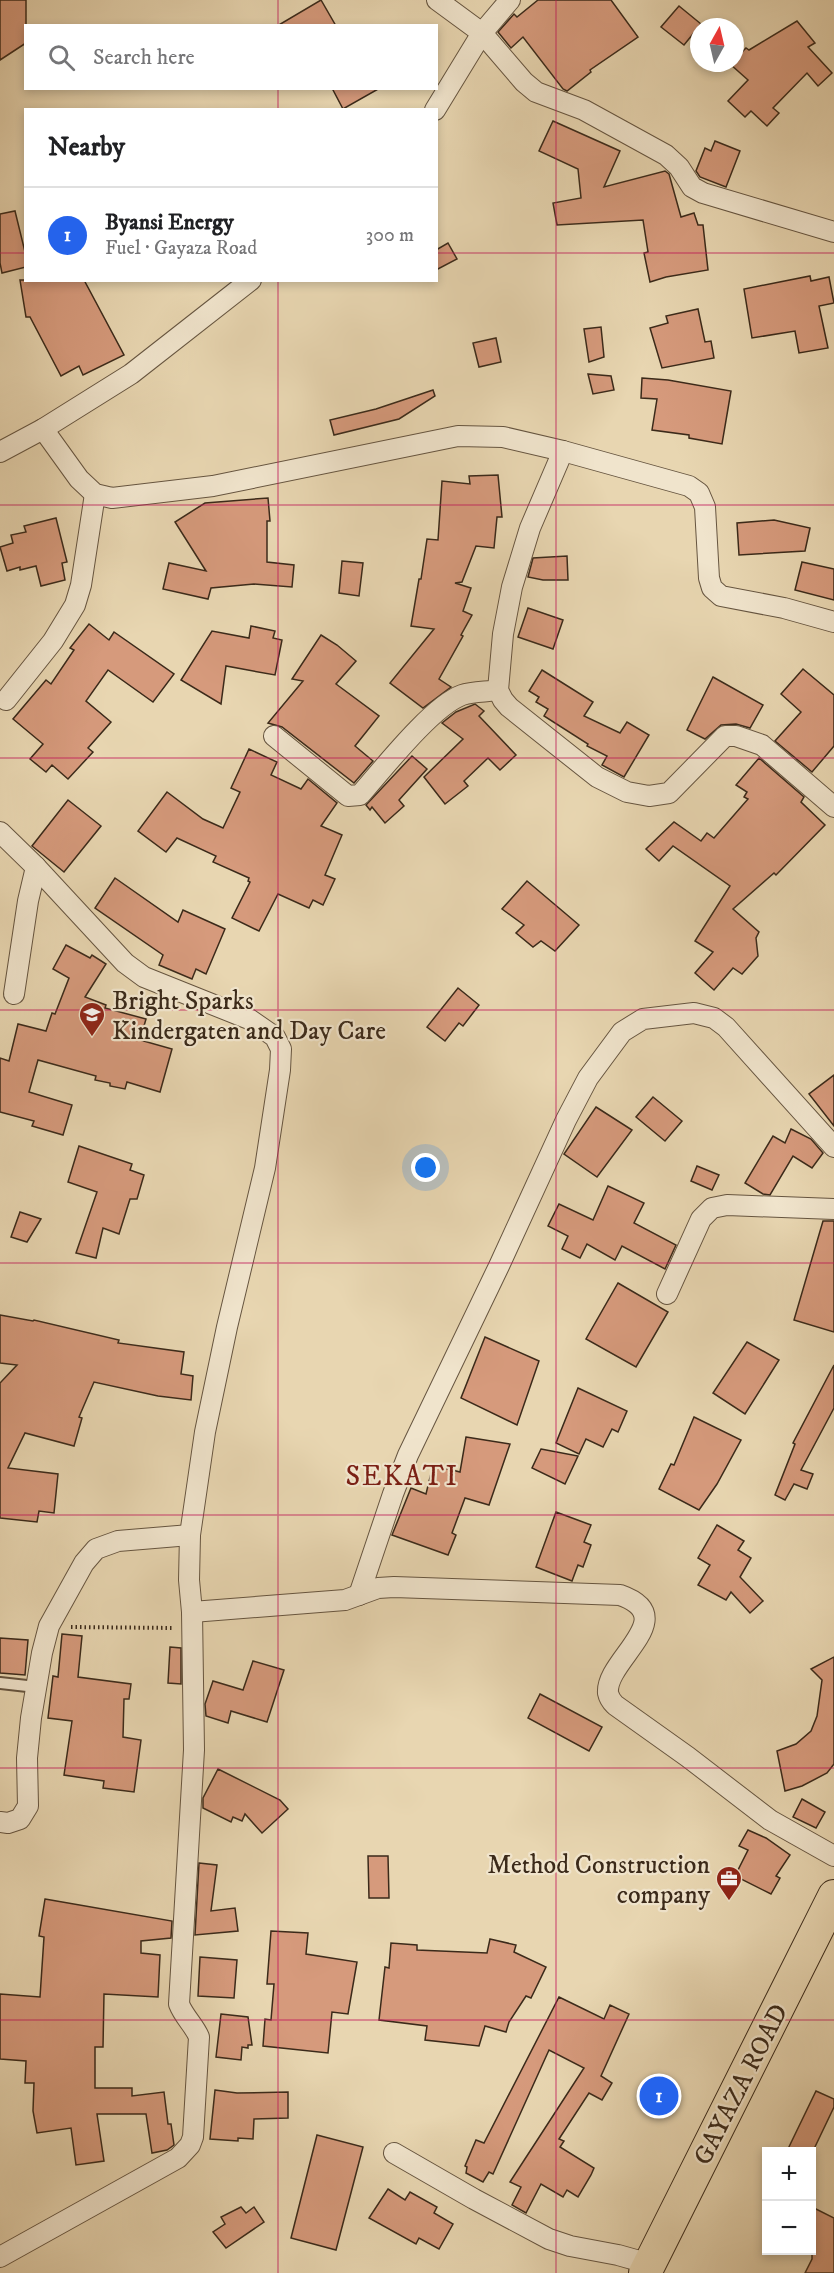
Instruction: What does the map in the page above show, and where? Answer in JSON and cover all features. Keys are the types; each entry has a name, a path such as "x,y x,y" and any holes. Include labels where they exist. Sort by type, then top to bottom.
{"main road":[{"name":"GAYAZA ROAD","path":"647,2269 834,1896"}],"street":[{"path":"437,0 482,33 524,82 536,92 584,110 666,155 679,167 692,187 703,193 834,232"},
{"path":"436,108 482,33 510,0"},
{"path":"0,452 43,429 131,374 248,282"},
{"path":"43,429 79,479 95,494 112,498 213,486 458,435 503,437 563,451 689,486 699,493 705,507 709,578 712,588 722,596 784,608 834,622"},
{"path":"563,451 530,528 517,566 504,634 498,690 508,707 588,770 627,792 649,796 669,793 725,736 736,736 762,745 834,807"},
{"path":"6,700 54,641 75,605 81,585 95,494"},
{"path":"274,736 348,796 360,795 400,748 447,704 465,694 498,690"},
{"path":"0,832 36,867 125,963 144,977 249,1018 274,1037 280,1049 280,1070 265,1168 226,1327 205,1432 190,1535 189,1580 192,1620 194,1750 179,2004 183,2013 196,2028 199,2037 193,2136 190,2145 178,2158 0,2257"},
{"path":"14,994 28,901 36,867"},
{"path":"358,1595 408,1455 504,1256 566,1120 588,1078 622,1032 643,1019 671,1014 694,1012 714,1018 726,1027 834,1147"},
{"path":"667,1294 701,1220 712,1208 727,1205 834,1209"},
{"path":"0,1822 8,1823 20,1819 28,1806 27,1758 36,1687 49,1626 78,1572 96,1549 117,1541 190,1535"},
{"path":"192,1620 345,1600 378,1588 394,1587 620,1595 631,1599 643,1611 645,1620 642,1631 609,1685 610,1699 770,1820 834,1856"},
{"path":"394,2153 484,2205 549,2239 570,2246 618,2254 647,2269"}],"lane":[{"path":"0,1683 36,1687"}],"path":[{"path":"49,1626 192,1620"}],"building":[{"path":"0,0 26,0 24,44 0,60"},
{"path":"321,0 335,24 280,24"},
{"path":"538,0 611,0 638,37 590,70 591,72 567,91 563,89 523,37 511,48 498,32 514,14 517,17"},
{"path":"679,6 694,18 690,18 690,38 684,45 661,27"},
{"path":"797,21 815,43 808,47 832,73 818,86 807,73 773,108 779,113 767,126 751,111 745,117 728,101 748,80 739,72 744,72 744,50 746,48 749,50"},
{"path":"333,90 376,90 345,108 342,108"},
{"path":"553,121 620,151 604,187 665,171 669,174 681,217 694,213 698,225 703,225 708,270 650,282 644,253 648,252 643,220 557,225 553,203 581,198 578,169 539,151"},
{"path":"715,141 740,151 726,187 700,177 696,171 705,148 711,151"},
{"path":"15,211 24,248 24,268 2,273 0,263 0,214"},
{"path":"448,243 457,259 438,269 438,249"},
{"path":"810,276 811,281 829,277 834,303 819,306 828,348 799,353 795,331 752,338 744,289"},
{"path":"20,280 24,282 85,282 124,355 83,375 79,366 61,376 30,317 26,317"},
{"path":"698,309 705,342 711,341 714,358 662,368 650,328 668,323 666,316"},
{"path":"601,327 604,357 589,362 584,329"},
{"path":"496,338 501,362 479,367 473,343"},
{"path":"588,374 611,376 614,390 593,394"},
{"path":"642,378 731,391 722,444 689,438 689,435 652,430 657,399 641,398"},
{"path":"433,390 435,396 399,419 334,435 330,420 376,409"},
{"path":"498,475 502,517 497,517 494,548 476,546 462,582 455,583 471,588 463,611 472,615 439,679 451,687 423,708 390,683 434,629 411,626 427,539 438,540 442,481 470,484 469,476"},
{"path":"268,498 270,521 267,521 267,562 294,565 292,587 254,584 211,588 208,599 163,589 169,563 206,571 175,522 205,503"},
{"path":"56,518 67,562 62,563 65,580 41,586 36,566 7,571 0,547 13,543 11,535 26,532 24,526"},
{"path":"774,520 810,528 805,551 739,555 737,523"},
{"path":"567,556 568,580 543,580 528,577 533,558"},
{"path":"342,561 363,563 359,596 339,593"},
{"path":"802,562 834,569 834,600 795,590"},
{"path":"528,608 563,620 553,649 518,637"},
{"path":"89,624 109,640 114,632 174,674 153,702 108,670 86,701 111,722 88,748 93,752 68,779 52,765 46,772 30,759 43,744 13,719 46,680 51,684 74,650 70,648"},
{"path":"251,626 275,631 273,638 282,640 275,675 226,666 221,704 181,680 212,631 249,638"},
{"path":"321,635 356,661 336,684 379,716 355,746 373,761 354,783 282,727 268,723 303,681 292,679"},
{"path":"803,669 834,695 834,746 812,772 775,741 801,712 781,694"},
{"path":"542,670 593,702 584,716 620,733 627,722 649,735 624,777 602,765 607,756 587,746 588,744 544,716 548,709 536,702 539,697 529,691"},
{"path":"713,677 763,705 750,728 736,724 721,725 705,739 687,730"},
{"path":"475,704 484,711 479,716 516,755 500,770 488,758 464,781 468,786 445,804 424,777 463,739 442,723 456,712"},
{"path":"249,749 277,762 271,775 301,789 308,779 337,803 321,826 342,835 325,875 335,879 323,905 313,900 309,908 278,894 259,931 232,918 250,882 249,878 213,862 216,856 177,838 166,852 138,831 167,792 203,819 223,828 240,792 231,788"},
{"path":"412,756 427,769 399,800 404,806 385,823 372,807 370,810 366,805"},
{"path":"759,758 804,797 801,802 825,825 776,875 774,873 733,909 759,932 756,938 758,956 742,974 733,968 714,990 695,973 713,952 695,941 730,886 673,846 659,861 646,849 674,822 701,841 707,833 714,838 748,799 744,797 747,792 736,785"},
{"path":"68,800 101,826 64,872 32,846"},
{"path":"115,878 178,922 183,910 225,929 206,974 196,969 192,979 159,965 163,955 95,908"},
{"path":"527,881 579,925 555,951 541,941 533,947 516,933 524,925 502,909"},
{"path":"66,945 90,958 92,955 106,964 85,997 106,1005 105,1008 146,1019 140,1040 172,1049 160,1092 127,1082 125,1089 110,1086 110,1083 95,1080 96,1076 38,1060 29,1092 72,1105 63,1135 32,1126 34,1121 0,1112 0,1058 9,1061 18,1024 46,1031 69,978 53,969"},
{"path":"458,988 479,1005 463,1026 459,1023 445,1041 427,1027"},
{"path":"834,1075 834,1126 809,1094"},
{"path":"653,1097 682,1121 665,1141 636,1117"},
{"path":"596,1107 632,1130 597,1177 564,1154"},
{"path":"791,1129 811,1139 823,1153 812,1168 793,1156 770,1195 763,1194 745,1183 773,1136 785,1143"},
{"path":"79,1146 132,1164 130,1170 144,1175 137,1199 130,1199 119,1234 103,1228 96,1258 76,1253 97,1192 68,1182"},
{"path":"697,1166 719,1175 712,1190 691,1181"},
{"path":"608,1186 644,1203 634,1223 676,1245 665,1269 622,1246 615,1260 587,1244 580,1258 562,1249 568,1236 548,1226 559,1204 593,1220"},
{"path":"20,1212 41,1219 27,1242 11,1237"},
{"path":"823,1221 834,1221 834,1332 794,1320"},
{"path":"618,1283 668,1312 636,1367 586,1339"},
{"path":"0,1315 34,1320 119,1340 118,1343 184,1352 181,1374 193,1376 191,1400 158,1396 94,1382 79,1417 82,1418 74,1446 25,1433 8,1468 58,1474 54,1513 39,1511 37,1522 0,1518 0,1383 17,1365 0,1363"},
{"path":"485,1337 539,1361 517,1425 461,1398"},
{"path":"747,1342 779,1360 745,1414 713,1393"},
{"path":"834,1365 834,1408 801,1470 813,1474 807,1489 794,1484 785,1500 775,1495 795,1444 793,1443"},
{"path":"578,1388 627,1411 618,1432 612,1429 603,1447 586,1439 579,1454 556,1443"},
{"path":"694,1417 741,1440 717,1484 699,1510 659,1489 671,1464 674,1465"},
{"path":"466,1437 510,1444 489,1505 465,1498 452,1533 456,1535 448,1555 392,1535 411,1488 426,1494 433,1465 460,1472"},
{"path":"541,1449 578,1456 565,1484 532,1468"},
{"path":"556,1512 591,1525 584,1542 591,1545 583,1567 578,1565 572,1581 536,1567"},
{"path":"717,1525 744,1541 738,1550 751,1558 740,1577 763,1601 750,1613 731,1592 726,1600 698,1585 710,1565 698,1558"},
{"path":"62,1634 82,1636 78,1677 131,1684 129,1699 124,1699 123,1737 141,1740 134,1792 103,1788 104,1781 64,1775 72,1721 48,1718 53,1676 58,1677"},
{"path":"0,1638 28,1640 25,1675 0,1673"},
{"path":"170,1647 181,1648 181,1684 168,1683"},
{"path":"834,1657 834,1764 827,1773 802,1786 785,1791 777,1751 796,1744 811,1731 817,1716 822,1680 811,1669"},
{"path":"253,1661 284,1670 267,1722 231,1711 228,1723 206,1716 205,1704 213,1681 243,1690"},
{"path":"540,1694 602,1727 589,1751 528,1718"},
{"path":"218,1769 280,1800 288,1809 262,1833 245,1814 242,1821 233,1817 231,1822 203,1808 203,1798"},
{"path":"802,1799 825,1812 816,1828 793,1817"},
{"path":"748,1830 766,1838 790,1855 776,1876 780,1878 771,1894 735,1876 748,1850 739,1846"},
{"path":"368,1856 388,1856 389,1898 369,1898"},
{"path":"199,1863 217,1865 211,1911 235,1908 238,1931 195,1935"},
{"path":"45,1899 172,1921 171,1938 141,1941 141,1953 160,1955 158,1997 104,1994 103,2047 95,2047 95,2088 132,2088 132,2096 164,2092 168,2124 171,2124 174,2145 167,2150 152,2153 146,2114 97,2114 104,2161 76,2165 71,2128 37,2133 33,2111 34,2083 25,2083 26,2061 0,2059 0,1994 40,1997 44,1937 39,1936"},
{"path":"271,1931 308,1933 306,1954 357,1962 348,2014 332,2012 328,2053 263,2046 265,2019 271,2020 274,1984 267,1984"},
{"path":"490,1939 516,1945 514,1952 546,1967 531,1998 526,1996 509,2022 506,2032 485,2026 479,2046 425,2040 427,2026 379,2020 385,1967 389,1968 391,1943 417,1945 417,1950 487,1953"},
{"path":"200,1957 237,1960 234,1998 198,1996"},
{"path":"559,1997 604,2019 610,2005 629,2014 601,2076 612,2083 602,2100 589,2093 559,2139 564,2141 560,2147 594,2168 591,2175 578,2197 567,2190 563,2197 541,2184 526,2213 512,2205 521,2187 510,2182 584,2068 549,2050 493,2174 489,2172 483,2182 466,2173 467,2167 465,2166 476,2140 484,2143"},
{"path":"221,2014 248,2017 252,2045 248,2045 248,2048 242,2047 241,2060 216,2057"},
{"path":"215,2090 237,2093 288,2092 288,2118 254,2119 253,2139 238,2138 238,2141 210,2139"},
{"path":"816,2091 834,2099 834,2107 815,2147 789,2147"},
{"path":"317,2135 363,2147 336,2250 291,2238"},
{"path":"388,2189 405,2200 410,2192 437,2207 434,2213 453,2224 439,2249 419,2238 416,2244 369,2218"},
{"path":"241,2207 246,2213 254,2207 264,2222 226,2248 213,2232 225,2224 221,2217"},
{"path":"816,2209 834,2218 834,2273 805,2273 812,2255 816,2255"}],"place":[{"name":"Bright Sparks Kindergaten and Day Care","path":"92,1038"},
{"name":"Method Construction company","path":"729,1902"},
{"name":"Byansi Energy","path":"659,2096"}],"district":[{"name":"SEKATI","path":"402,1475"}]}
